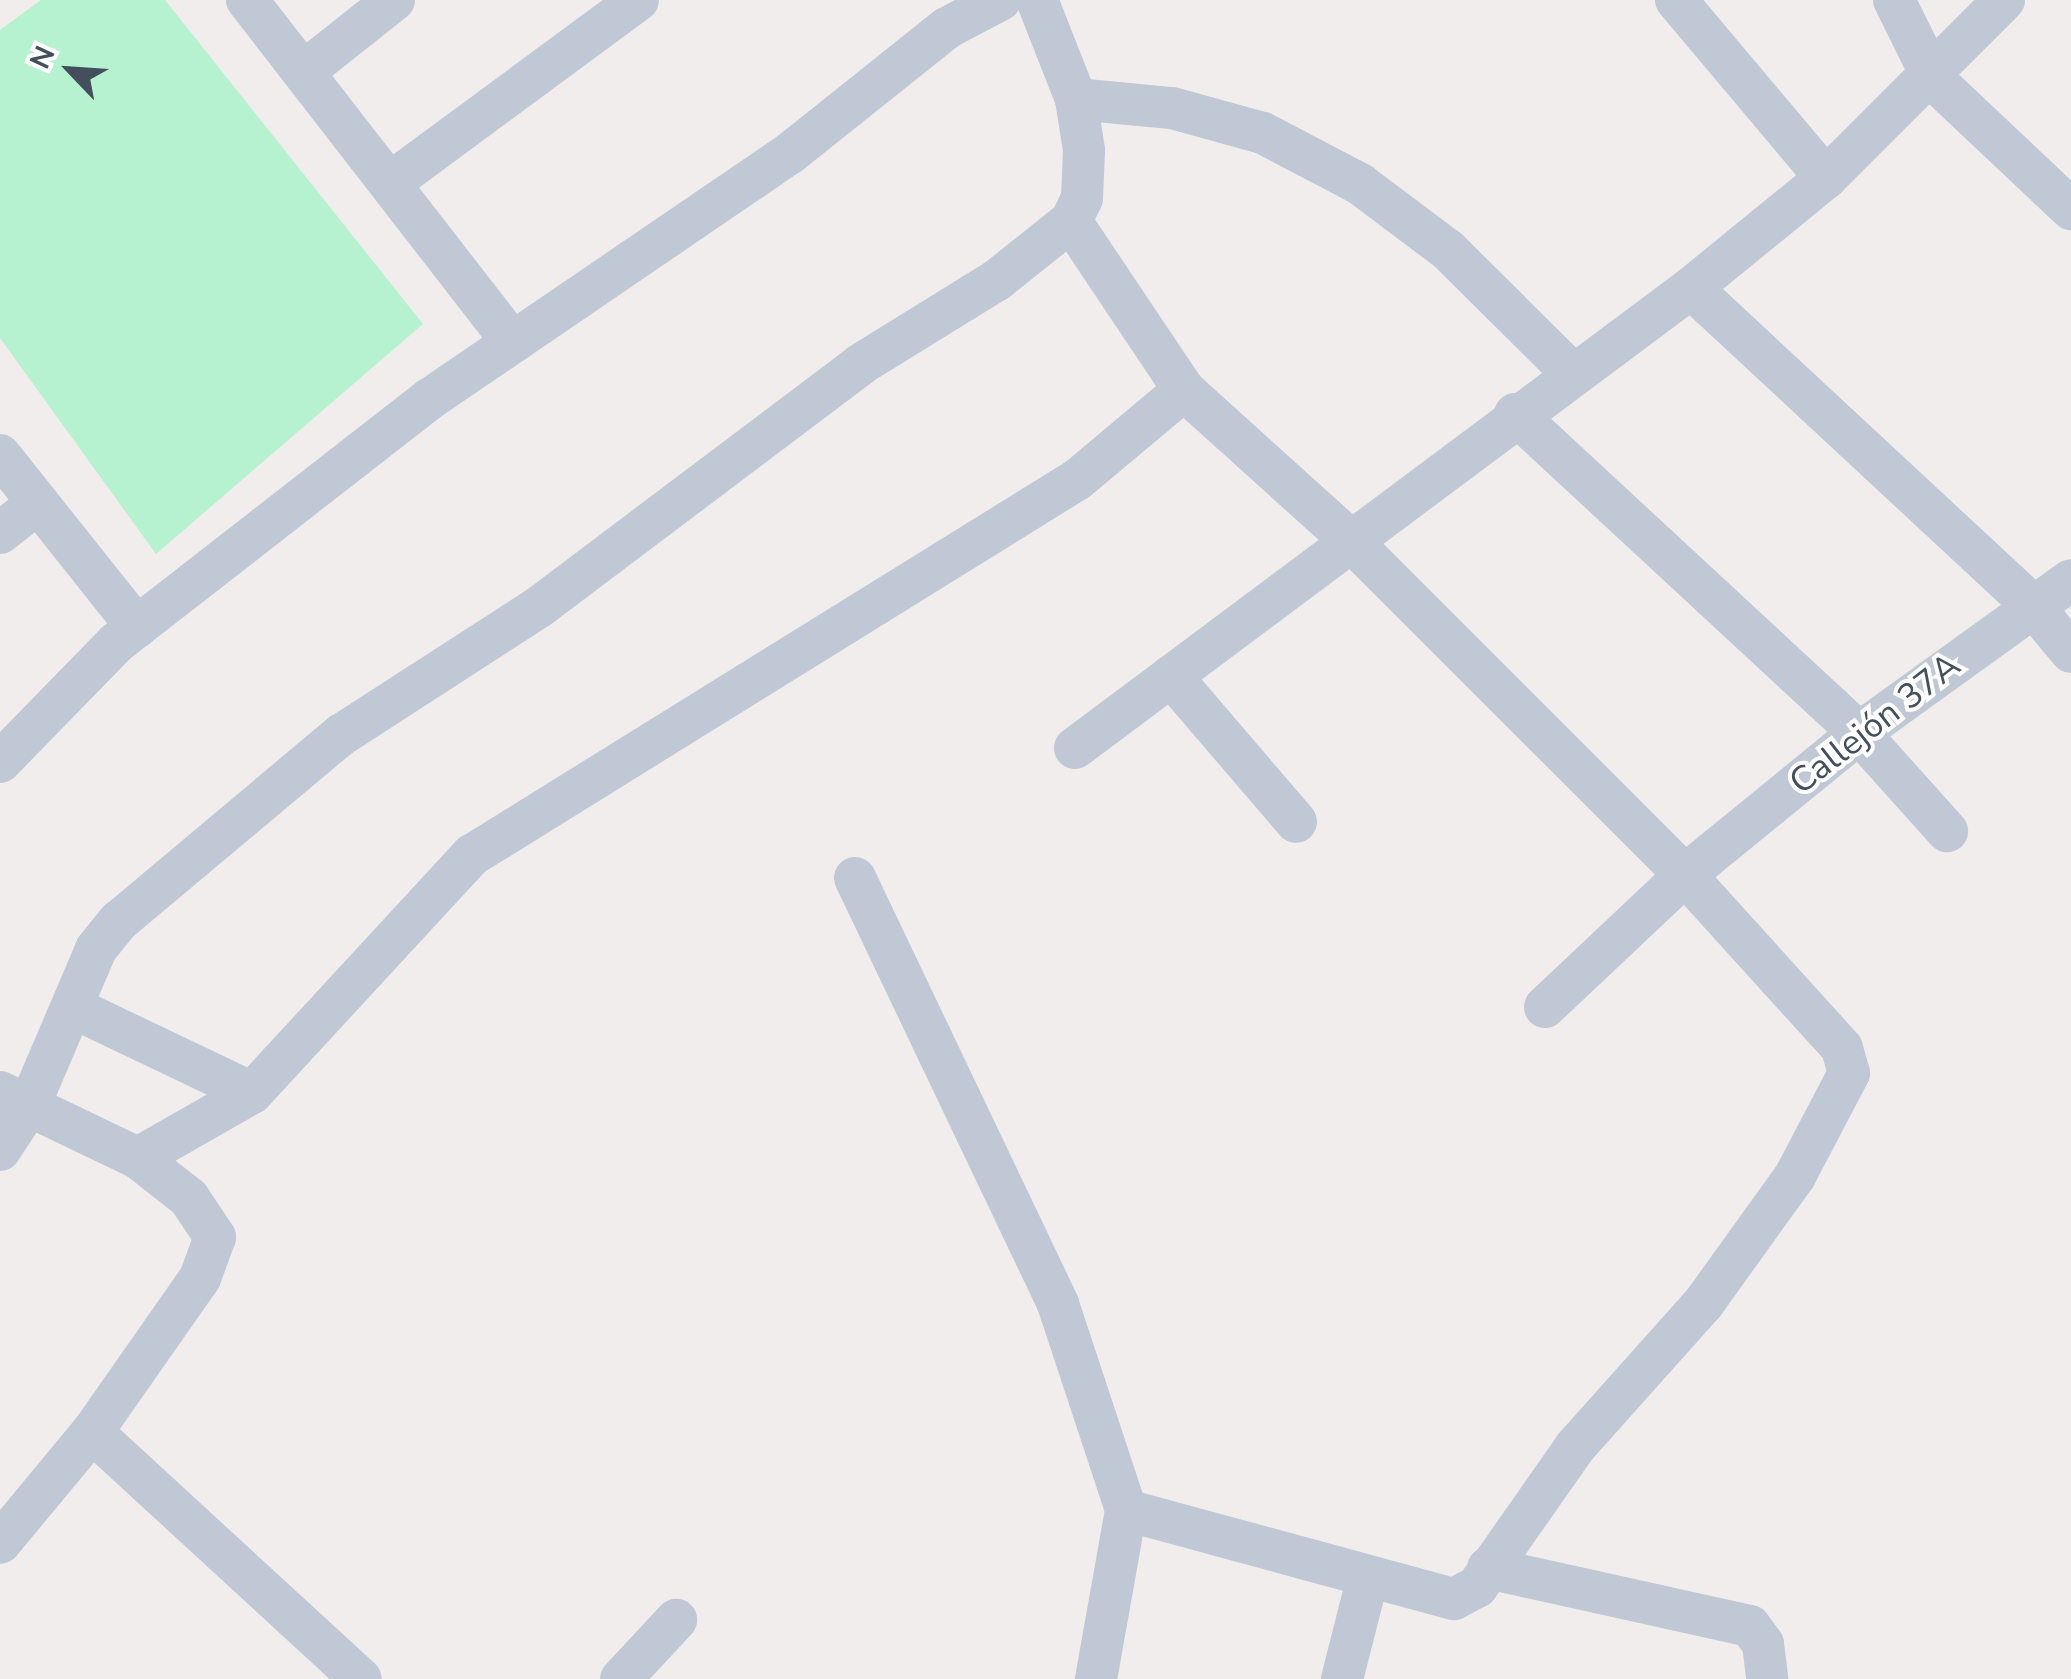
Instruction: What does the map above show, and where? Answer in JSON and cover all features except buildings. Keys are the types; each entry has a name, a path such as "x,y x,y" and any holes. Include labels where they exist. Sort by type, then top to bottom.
{"street":[{"path":"247,0 394,180 512,342"},
{"path":"307,69 394,0"},
{"path":"394,180 638,0"},
{"path":"0,762 137,627 512,342 788,154 947,28 1000,0"},
{"path":"0,1150 15,1098 74,1008 96,949 119,920 341,734 600,564 861,364 996,280 1070,222 1083,182 1076,99 1037,0"},
{"path":"1676,0 1826,178"},
{"path":"1894,0 1933,79 2071,209"},
{"path":"1075,748 1514,414 1692,288 1826,178 1933,79 2004,0"},
{"path":"1076,99 1172,108 1263,133 1360,184 1448,250 1572,372"},
{"path":"1070,222 1184,390 1350,540 1685,875 1842,1048 1849,1073 1795,1176 1703,1304 1575,1446 1488,1568 1454,1599 1126,1510"},
{"path":"1692,288 2032,604 2071,652"},
{"path":"138,1158 252,1093 472,856 1078,479 1184,390"},
{"path":"1514,414 1859,733 1948,831"},
{"path":"0,455 137,627"},
{"path":"0,533 37,504"},
{"name":"Callejón 37A","path":"1545,1007 1685,875 1859,733 2032,604 2071,580"},
{"path":"1171,676 1296,822"},
{"path":"855,878 1058,1304 1126,1510 1096,1679"},
{"path":"74,1008 252,1093"},
{"path":"0,1543 92,1432 200,1278 215,1237 189,1198 138,1158 15,1098"},
{"path":"92,1432 361,1679"},
{"path":"1488,1568 1750,1626 1764,1644 1767,1679"},
{"path":"1342,1679 1368,1577"},
{"path":"621,1679 676,1620"}],"green space":[{"path":"41,0 165,0 423,324 156,554 0,338 0,30"}]}
